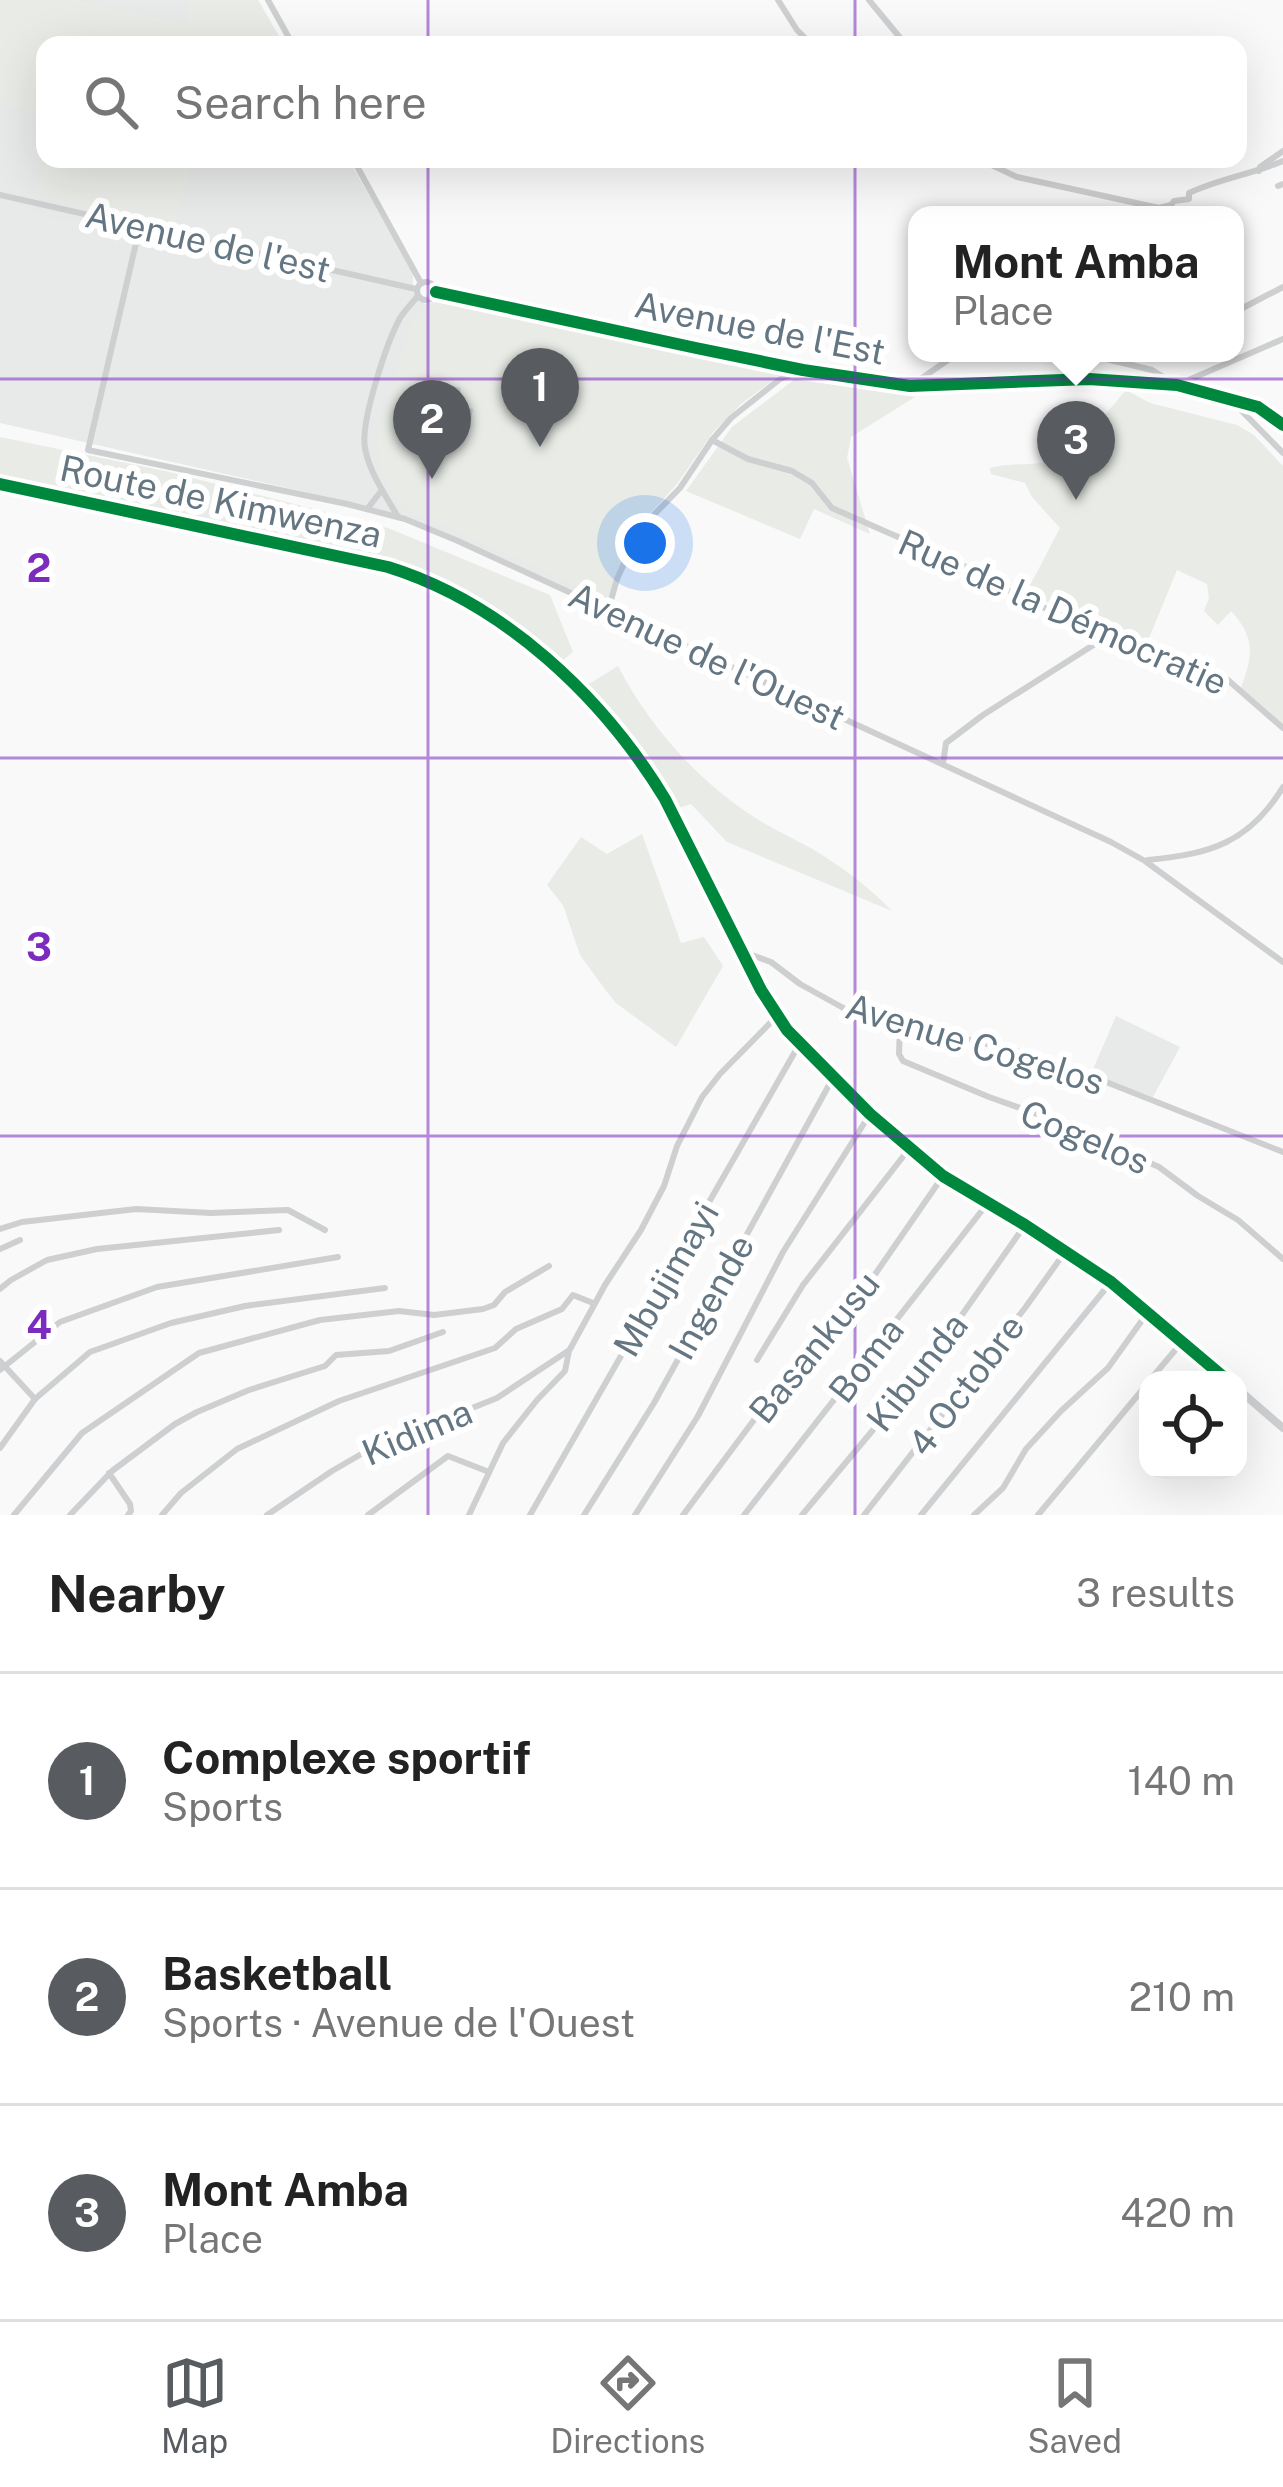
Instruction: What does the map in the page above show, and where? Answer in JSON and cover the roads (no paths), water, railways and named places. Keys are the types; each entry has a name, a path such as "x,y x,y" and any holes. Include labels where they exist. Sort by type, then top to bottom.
{"street":[{"path":"268,0 287,36"},
{"path":"778,0 803,36"},
{"path":"869,0 899,36"},
{"path":"1258,171 1283,151"},
{"path":"1171,206 1189,199 1201,187 1283,161"},
{"path":"358,168 418,289 399,320 368,417 365,449 398,517"},
{"path":"998,168 1017,177 1150,206"},
{"name":"Avenue de l'est","path":"0,195 418,289"},
{"name":"Avenue de l'Ouest","path":"140,226 88,450 398,517 1046,810 1145,861 1283,962"},
{"name":"Avenue de l'Est","path":"436,292 429,300 418,289 430,282 436,292 803,370 910,386 1089,379 1177,385 1258,407 1283,425"},
{"path":"1244,307 1283,287"},
{"path":"1244,356 1283,339"},
{"path":"910,386 945,362"},
{"path":"1119,362 1152,370 1177,385 1230,362"},
{"path":"608,611 640,529 680,488 712,440 742,408 780,380 803,370"},
{"path":"1229,399 1283,453"},
{"name":"Rue de la Démocratie","path":"712,440 755,462 792,471 812,483 832,508 962,565 1020,597 1108,636 1221,674 1283,728"},
{"name":"Route de Kimwenza","path":"0,484 366,561 405,572 478,609 542,656 617,730 664,800 777,1016 800,1042 870,1114 943,1176 1111,1282 1216,1371"},
{"path":"367,509 382,490"},
{"path":"943,763 946,743 1108,636"},
{"path":"1145,861 1199,854 1230,842 1255,823 1283,787"},
{"name":"Avenue Cogelos","path":"741,951 771,962 856,1015 1015,1051 1283,1152"},
{"path":"469,1515 512,1431 565,1371 569,1351 594,1304 664,1186 677,1146 702,1097 777,1016"},
{"name":"Cogelos","path":"900,1024 903,1061 1054,1120 1159,1168 1238,1220 1283,1259"},
{"name":"Mbujimayi","path":"530,1515 800,1042"},
{"name":"Ingende","path":"584,1515 654,1403 833,1076"},
{"path":"635,1515 698,1416 783,1252 870,1114"},
{"path":"757,1360 803,1285 909,1149"},
{"name":"Basankusu","path":"683,1515 774,1393 876,1273 943,1176"},
{"name":"Boma","path":"744,1515 987,1204"},
{"path":"0,1229 22,1222 136,1209 288,1210 325,1230"},
{"name":"Kibunda","path":"802,1515 924,1369 1025,1225"},
{"path":"0,1289 46,1260 113,1247 279,1230"},
{"path":"0,1249 20,1240"},
{"name":"4 Octobre","path":"864,1515 1065,1252"},
{"path":"35,1399 2,1365 60,1322 159,1286 338,1257"},
{"path":"14,1515 82,1432 199,1354 320,1320 399,1310 434,1316 483,1309 549,1266"},
{"path":"921,1515 1111,1282"},
{"path":"0,1448 35,1399 90,1352 170,1323 248,1305 386,1288"},
{"path":"162,1515 181,1493 237,1449 338,1401 495,1348 516,1329 562,1309 574,1295 594,1304"},
{"path":"974,1515 1003,1488 1025,1449 1108,1368 1148,1312"},
{"path":"70,1515 109,1473 175,1424 214,1405 325,1366 336,1354 392,1350 443,1332"},
{"path":"1157,1371 1182,1342"},
{"name":"Kidima","path":"267,1515 372,1448 497,1398 569,1351"},
{"path":"1038,1515 1139,1393"},
{"path":"1247,1397 1283,1428"},
{"path":"368,1515 448,1456 489,1472"},
{"path":"109,1473 130,1504 128,1515"}],"place":[{"name":"Complexe sportif","path":"540,447"},
{"name":"Basketball","path":"432,479"},
{"name":"Mont Amba","path":"1076,500"}]}
